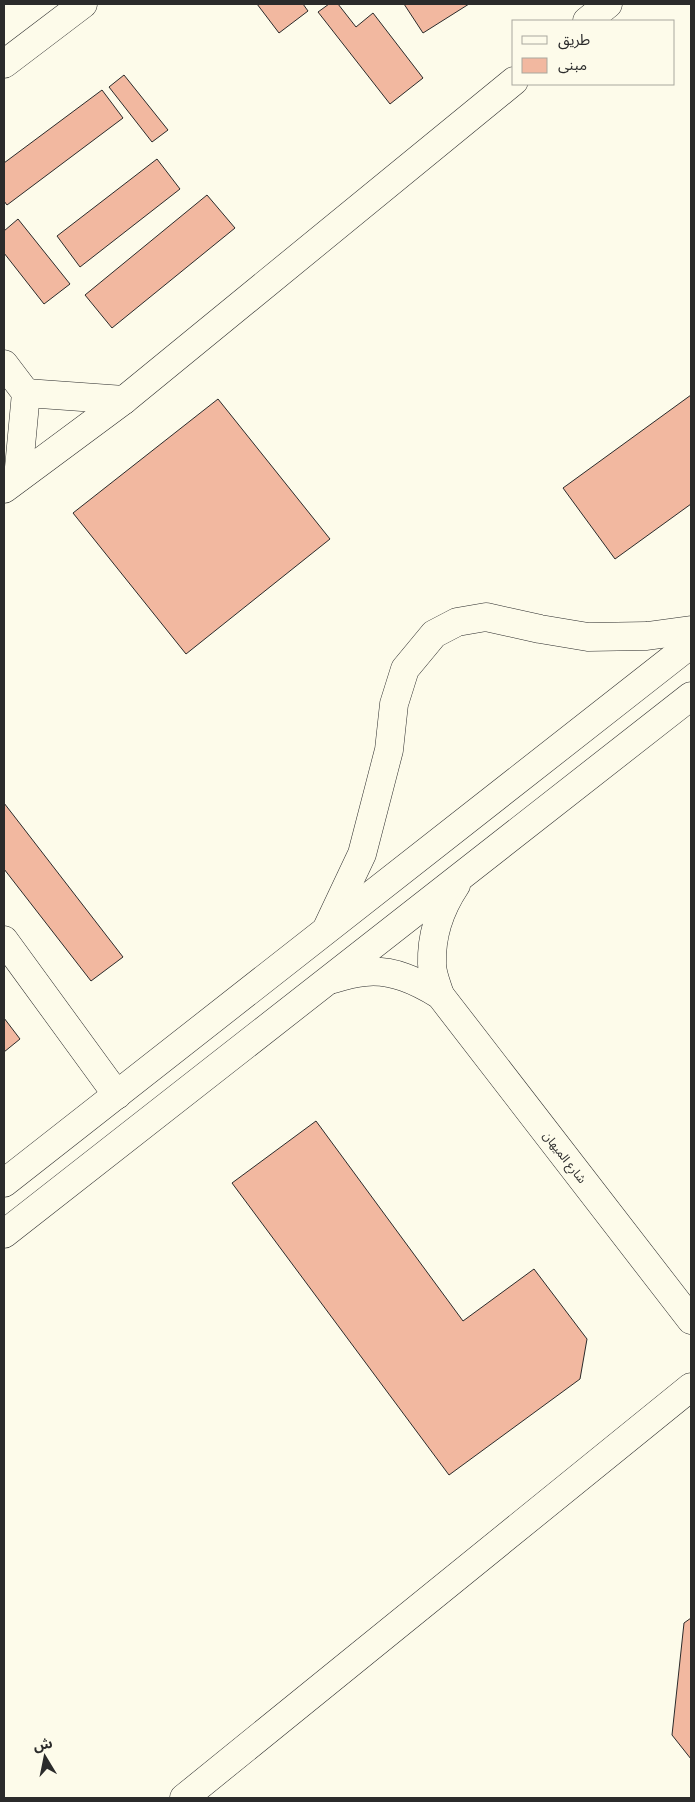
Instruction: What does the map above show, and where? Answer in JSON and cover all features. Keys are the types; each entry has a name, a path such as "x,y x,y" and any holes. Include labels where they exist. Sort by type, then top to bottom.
{"street":[{"path":"4,64 84,4"},
{"path":"588,20 608,4"},
{"path":"11,483 124,400 512,83"},
{"path":"4,364 26,393 11,483"},
{"path":"26,393 124,400"},
{"path":"325,932 362,854 389,750 394,704 405,669 434,634 457,622 486,617 588,637 647,636 691,630"},
{"path":"4,1183 691,644"},
{"path":"4,1234 691,696"},
{"path":"440,995 432,965 434,930 444,903 464,874"},
{"path":"4,940 117,1095"},
{"path":"330,980 365,972 394,974 419,982 440,995"},
{"name":"شارع الميهان","path":"440,995 691,1320"},
{"path":"184,1798 691,1387"}],"building":[{"path":"257,4 303,4 308,11 279,33"},
{"path":"329,4 338,4 356,27 373,13 423,78 390,104 318,12"},
{"path":"404,4 469,4 423,33"},
{"path":"124,75 168,130 152,142 109,87"},
{"path":"102,90 123,118 7,205 4,201 4,163"},
{"path":"157,159 180,189 80,267 57,236"},
{"path":"207,195 235,228 112,328 85,295"},
{"path":"18,219 70,284 44,304 4,253 4,231"},
{"path":"691,395 691,504 615,559 563,488"},
{"path":"218,399 330,539 186,654 73,513"},
{"path":"4,803 123,957 91,981 4,869"},
{"path":"4,1018 20,1039 4,1052"},
{"path":"316,1121 463,1321 534,1269 587,1339 580,1379 449,1475 232,1183"},
{"path":"691,1618 691,1759 672,1735 684,1623"}]}
